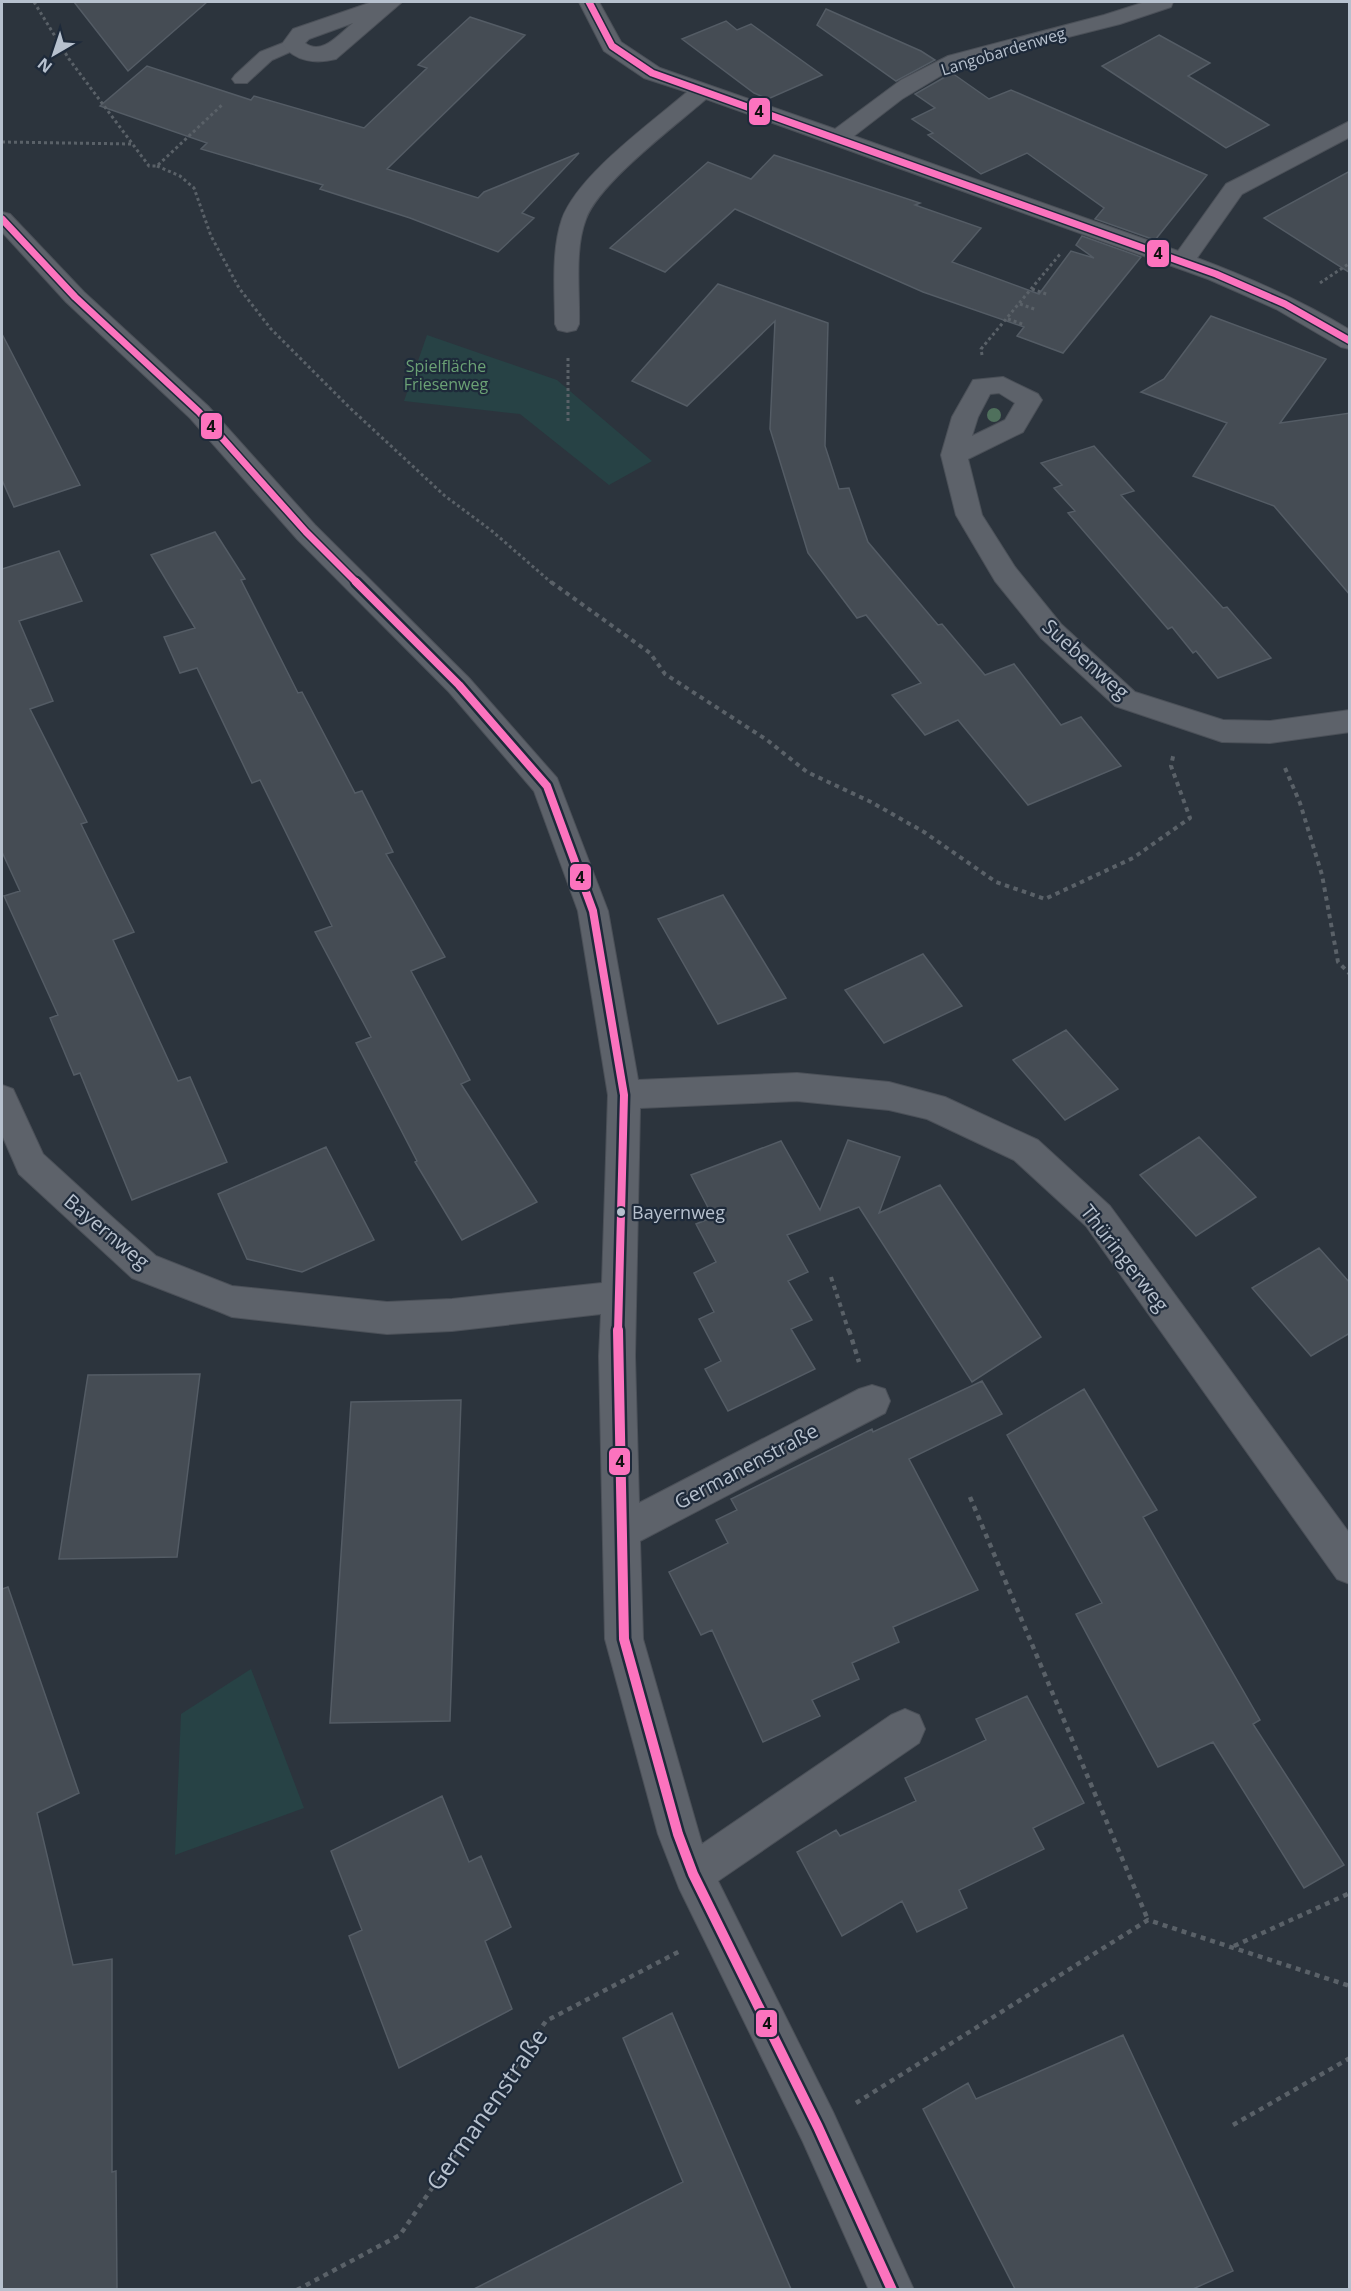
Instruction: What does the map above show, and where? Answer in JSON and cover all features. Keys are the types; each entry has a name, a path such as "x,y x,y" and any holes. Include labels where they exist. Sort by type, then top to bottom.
{"street":[{"path":"293,44 301,34 391,2"},
{"path":"589,2 612,46 652,73 1183,261 1287,306 1350,341"},
{"name":"Langobardenweg","path":"838,138 888,98 920,78 955,62 1151,3"},
{"path":"567,324 569,254 574,217 593,190 618,164 703,90"},
{"path":"1183,261 1234,189 1350,128"},
{"path":"2,219 75,297 199,412 306,532 459,685 547,786 593,911 624,1095 617,1356 624,1639 678,1834 693,1874 818,2127 892,2289"},
{"path":"1003,385 1029,400 1014,426 954,455 965,417 982,386 1003,385"},
{"name":"Suebenweg","path":"954,455 969,515 1005,574 1051,632 1125,699 1221,731 1270,732 1350,722"},
{"name":"Thüringerweg","path":"624,1095 696,1090 797,1088 889,1096 933,1107 1026,1150 1098,1216 1350,1566"},
{"name":"Bayernweg","path":"2,1099 31,1164 144,1267 232,1300 387,1318 452,1315 618,1297"},
{"name":"Germanenstraße","path":"621,1532 872,1401"},
{"path":"693,1874 905,1729"}],"lane":[{"path":"242,79 266,56 293,44"}],"path":[{"path":"34,2 69,59 149,166 157,166 180,176 194,188 212,236 239,288 271,329 350,408 445,496 492,531 565,594 650,654 665,674 767,740 807,772 915,826 996,882 1045,899 1133,858 1190,818 1171,766 1180,717"},
{"path":"157,166 243,84 242,79"},
{"path":"2,142 133,144"},
{"path":"982,386 981,350 1083,226"},
{"path":"1032,289 1049,295"},
{"path":"1020,304 1037,310"},
{"path":"1008,319 1025,325"},
{"path":"567,324 568,421"},
{"path":"1270,732 1300,803 1322,875 1338,962 1350,974"},
{"path":"831,1277 872,1401"},
{"path":"970,1497 1148,1920"},
{"path":"1234,1947 1350,1893"},
{"path":"818,2127 1148,1920 1350,1986"},
{"name":"Germanenstraße","path":"297,2289 400,2235 546,2022 722,1929"},
{"path":"1233,2125 1350,2058"}],"green space":[{"name":"Spielfläche Friesenweg","path":"427,335 557,380 652,461 609,485 520,414 404,401"},
{"path":"251,1669 304,1808 175,1855 181,1714"}],"building":[{"path":"74,2 207,2 128,71"},
{"path":"826,9 921,51 935,60 896,81 817,25"},
{"path":"470,17 525,35 387,169 478,198 484,192 579,153 522,213 534,218 498,252 410,218 320,189 323,185 201,149 207,143 100,106 147,66 251,100 254,96 364,128 427,68 418,65"},
{"path":"726,21 737,30 751,24 822,75 768,99 754,93 682,39"},
{"path":"1159,35 1210,63 1188,76 1269,125 1226,148 1102,66"},
{"path":"952,73 989,99 1011,90 1207,175 1155,240 1095,219 1104,208 1027,153 981,174 928,135 933,133 912,119 935,108 915,94"},
{"path":"774,155 920,203 915,205 981,228 952,262 1039,294 1071,251 1094,258 1076,245 1082,236 1141,257 1063,353 1017,336 1024,327 923,292 735,209 665,272 610,248 708,162 751,179"},
{"path":"1350,171 1350,273 1264,218"},
{"path":"718,284 828,323 825,446 839,489 849,488 868,542 938,625 942,624 985,675 1014,664 1061,725 1081,717 1121,766 1028,805 958,720 925,735 892,695 921,683 866,615 857,618 808,553 770,429 775,321 687,406 632,381"},
{"path":"1211,316 1326,359 1280,423 1350,413 1350,595 1274,506 1193,476 1227,423 1141,392 1164,379"},
{"path":"2,334 80,485 14,507 2,480"},
{"path":"1094,446 1134,491 1121,495 1223,608 1227,607 1271,658 1218,678 1196,651 1193,653 1172,627 1168,629 1068,513 1075,511 1054,488 1062,485 1041,463"},
{"path":"215,532 245,579 241,580 298,693 302,692 355,793 362,791 393,852 386,854 445,957 411,971 470,1080 461,1084 537,1202 462,1240 415,1162 417,1161 356,1043 371,1037 315,932 332,926 260,780 252,783 197,668 180,673 164,637 195,628 151,555"},
{"path":"59,551 82,601 19,621 53,701 30,709 87,822 81,824 134,932 113,940 178,1081 190,1077 227,1162 132,1200 80,1073 74,1075 50,1018 58,1015 4,896 20,891 2,852 2,569"},
{"path":"723,895 786,998 718,1024 658,919"},
{"path":"923,954 962,1006 884,1043 845,990"},
{"path":"1066,1030 1118,1089 1065,1120 1013,1060"},
{"path":"1199,1137 1256,1197 1196,1236 1140,1175"},
{"path":"848,1140 900,1157 879,1213 940,1185 1041,1337 972,1382 859,1207 787,1235 808,1272 788,1281 812,1320 791,1329 815,1369 728,1411 705,1369 721,1361 699,1319 714,1312 694,1273 716,1262 696,1224 713,1217 691,1175 781,1141 820,1210"},
{"path":"326,1147 374,1240 302,1272 247,1259 218,1194"},
{"path":"1319,1248 1350,1283 1350,1333 1311,1356 1252,1288"},
{"path":"200,1374 177,1557 59,1559 88,1375"},
{"path":"982,1381 1002,1414 909,1459 978,1590 893,1627 899,1642 852,1663 859,1679 812,1700 820,1716 763,1742 712,1630 701,1635 669,1572 728,1543 716,1520 737,1510 731,1499 872,1429 873,1432"},
{"path":"1084,1389 1157,1510 1143,1517 1260,1720 1253,1724 1344,1865 1304,1888 1213,1742 1158,1767 1076,1614 1102,1603 1007,1435"},
{"path":"461,1400 450,1721 330,1723 351,1402"},
{"path":"8,1587 79,1793 37,1813 73,1965 112,1959 112,2172 116,2171 117,2289 2,2289 2,1589"},
{"path":"1027,1696 1084,1803 1033,1828 1044,1849 959,1890 967,1908 917,1932 902,1901 842,1936 797,1852 836,1830 840,1836 916,1801 905,1778 986,1740 976,1719"},
{"path":"442,1796 469,1862 481,1856 511,1927 485,1941 512,2009 399,2068 349,1936 362,1930 331,1851"},
{"path":"672,2013 791,2289 474,2289 683,2182 623,2038"},
{"path":"1123,2035 1233,2271 1193,2289 1015,2289 923,2109 968,2083 976,2099"}],"transit line":[{"name":"4","path":"589,2 612,46 652,73 1216,274 1285,304 1350,341"},
{"name":"4","path":"2,219 75,297 199,412 306,532 459,685 547,786 593,911 624,1095 617,1356 624,1639 678,1834 693,1874 818,2127 892,2290"}],"place":[{"name":"Bayernweg","path":"621,1212"}]}
